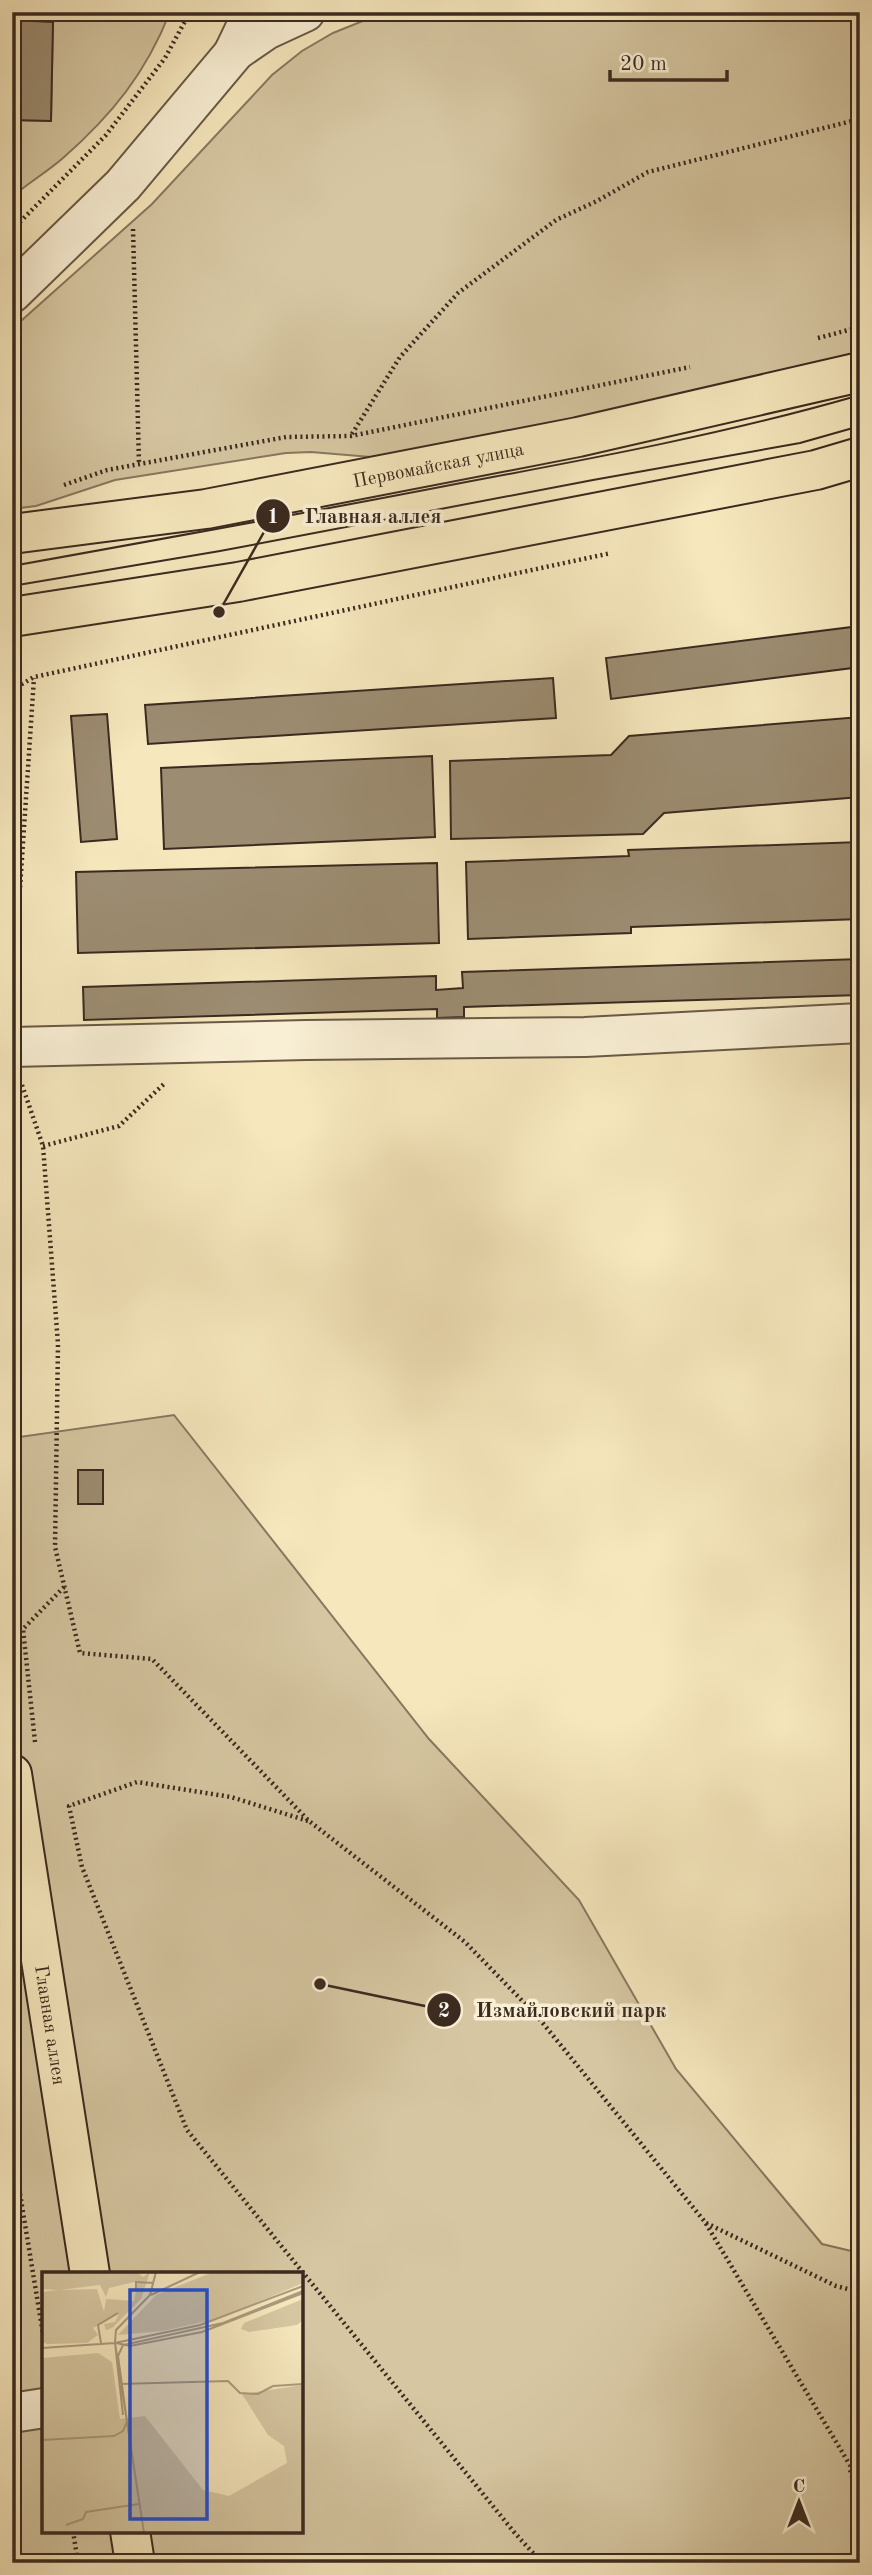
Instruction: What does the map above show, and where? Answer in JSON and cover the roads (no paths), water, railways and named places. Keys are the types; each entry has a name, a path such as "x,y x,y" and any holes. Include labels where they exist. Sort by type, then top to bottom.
{"main road":[{"name":"Первомайская улица","path":"12,534 206,509 578,437 860,372"},
{"path":"12,617 239,582 816,470 860,457"},
{"name":"Главная аллея","path":"24,1764 90,2272"},
{"path":"130,2533 135,2563"}],"street":[{"path":"233,54 253,12"},
{"path":"12,293 53,256 131,176 233,54 266,30 305,12"},
{"path":"17,1063 207,1044 306,1040 584,1037 860,1023"},
{"path":"12,2413 42,2408"}],"tram line":[{"path":"12,566 612,454 712,433 860,395"},
{"path":"12,586 220,551 800,443 860,426"}],"place":[{"name":"Главная аллея","path":"219,612"},
{"name":"Измайловский парк","path":"320,1984"}]}
